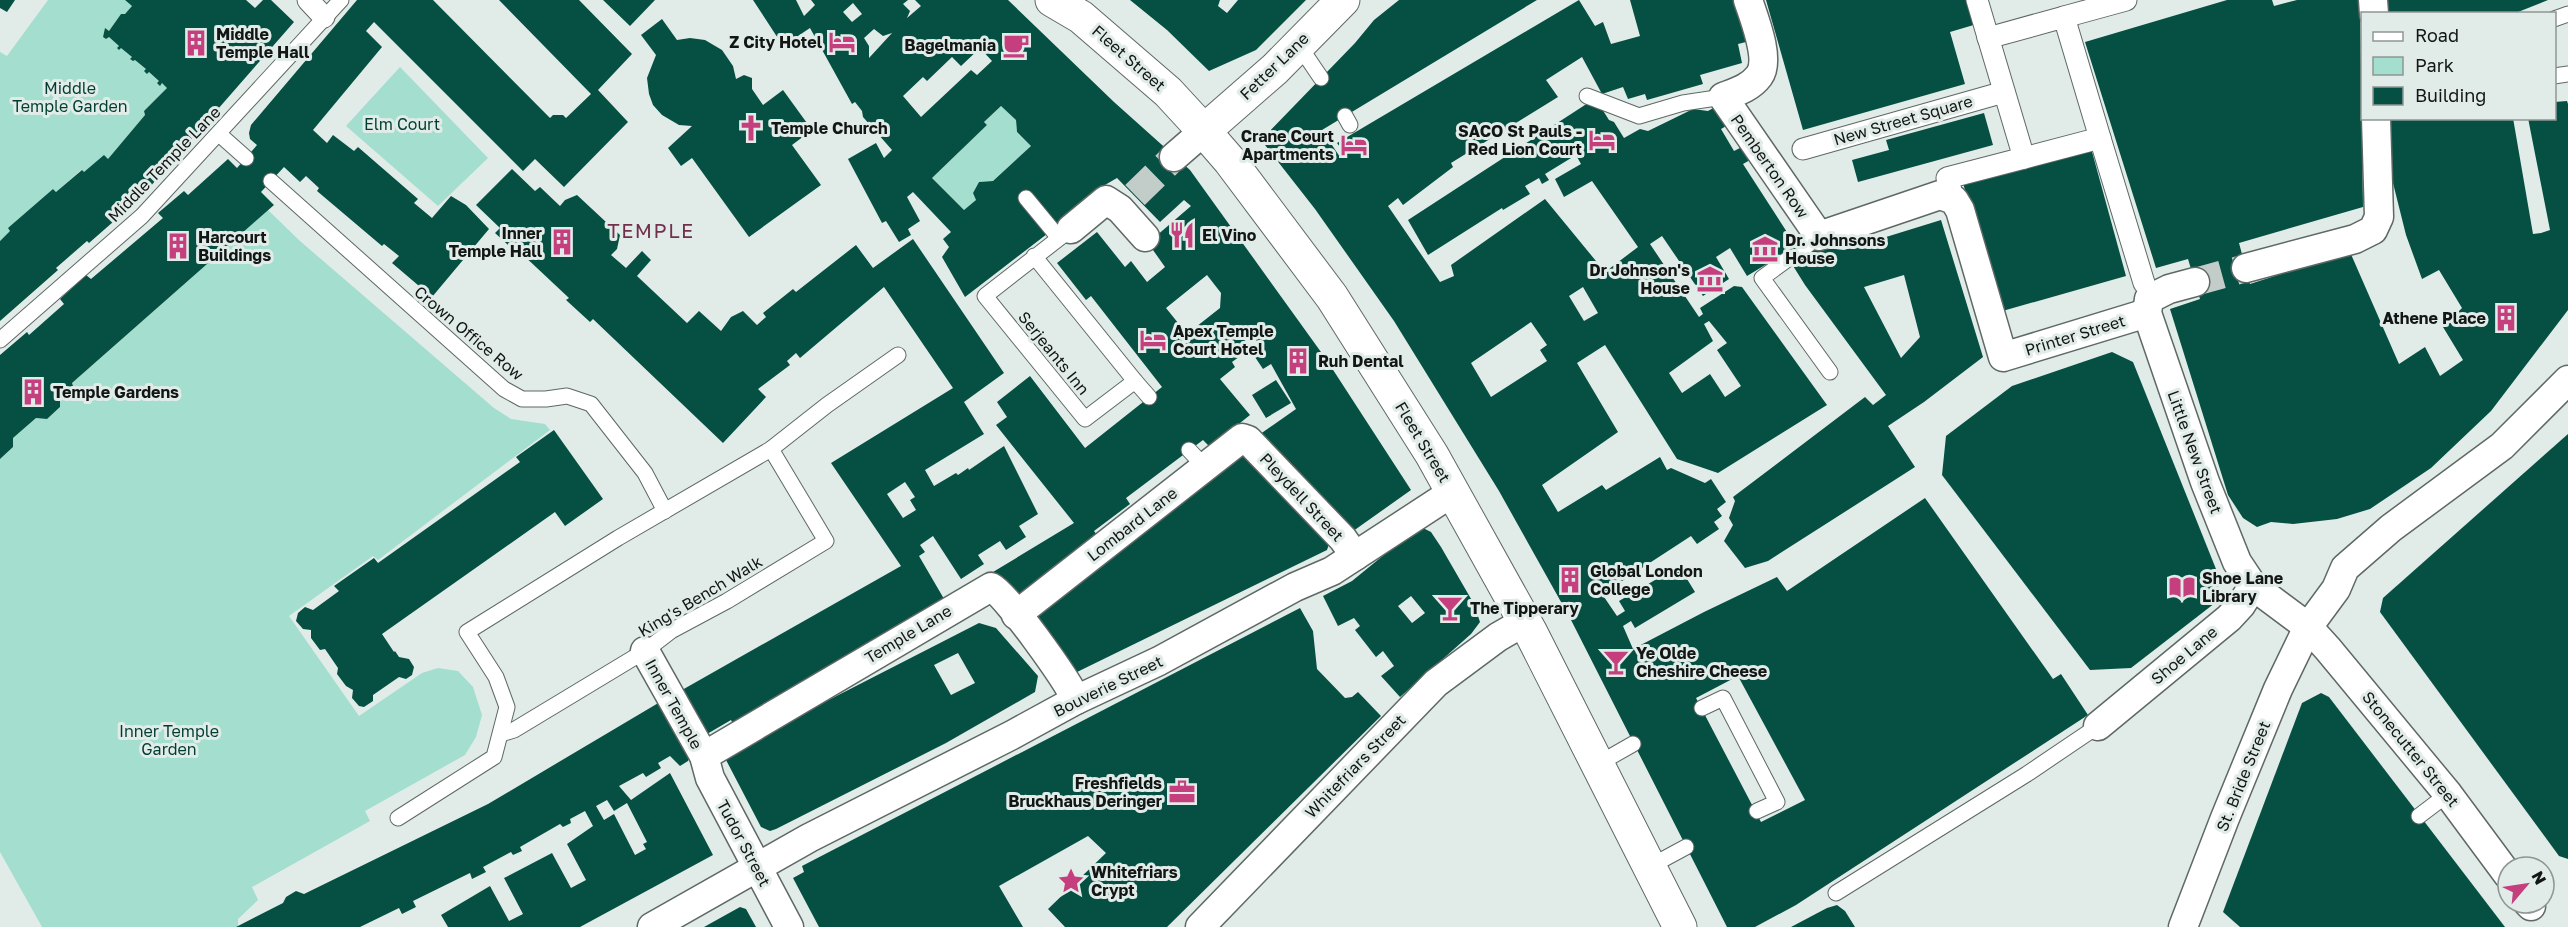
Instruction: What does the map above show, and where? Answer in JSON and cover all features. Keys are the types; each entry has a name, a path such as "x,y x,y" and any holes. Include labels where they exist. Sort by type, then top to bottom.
{"street":[{"path":"308,0 324,17"},
{"name":"Fleet Street","path":"1052,0 1078,8 1168,92 1230,161 1332,297 1454,492 1598,764 1680,927"},
{"name":"Fetter Lane","path":"1204,131 1275,69 1343,0"},
{"path":"1723,97 1746,87 1760,75 1764,54 1748,0"},
{"path":"1977,0 2024,158"},
{"path":"1988,38 2126,0"},
{"path":"2064,18 2144,283"},
{"name":"New Street Square","path":"1803,149 2004,92"},
{"name":"Pemberton Row","path":"1723,97 1811,242 1940,195 1954,200"},
{"path":"2246,268 2355,239 2373,230 2379,217 2376,120"},
{"path":"1174,158 1204,131"},
{"path":"1954,200 1947,178 2100,138"},
{"path":"1065,234 1106,200 1127,202 1145,237"},
{"name":"Printer Street","path":"1954,200 1960,210 2003,357 2147,313"},
{"path":"2147,313 2149,299 2169,289 2195,282"},
{"name":"Little New Street","path":"2147,313 2205,482 2237,562 2253,586"},
{"path":"2253,586 2307,627 2336,589 2345,568 2361,552 2502,446 2568,380"},
{"name":"Lombard Lane","path":"1016,615 1197,458 1242,438 1248,440"},
{"name":"Pleydell Street","path":"1248,440 1343,539 1355,556"},
{"name":"Bouverie Street","path":"652,927 740,879 756,867 1077,700 1159,661 1295,587 1332,571 1454,492"},
{"name":"Shoe Lane","path":"2098,726 2229,618 2253,586"},
{"name":"Temple Lane","path":"704,756 991,587 997,590 1070,686 1077,700"},
{"name":"Whitefriars Street","path":"1200,927 1436,683 1498,637 1524,622"},
{"name":"Stonecutter Street","path":"2307,627 2362,689 2448,794 2496,859"},
{"name":"St. Bride Street","path":"2183,927 2274,700 2307,627"},
{"name":"Inner Temple","path":"645,651 704,756"},
{"name":"Tudor Street","path":"704,756 710,778 789,927"}],"lane":[{"name":"Middle Temple Lane","path":"0,340 142,216 341,0"},
{"path":"1298,44 1321,78"},
{"path":"1587,96 1639,116 1683,103 1723,97"},
{"path":"219,134 246,158"},
{"name":"Crown Office Row","path":"271,181 504,389 522,399 567,396 591,404 645,473 665,511"},
{"path":"1026,198 1065,234"},
{"name":"Serjeants Inn","path":"1065,234 985,296 1085,419 1135,381"},
{"path":"1034,256 1149,398"},
{"path":"1788,259 1762,278 1830,372"},
{"path":"398,818 494,757 507,707 496,677 467,632 618,538 771,449 827,405 898,355"},
{"name":"King's Bench Walk","path":"501,734 514,730 645,651 671,632 826,541 771,449"},
{"path":"1702,708 1723,698 1777,801 1756,812"},
{"name":"Shoe Lane","path":"1836,893 2027,774 2098,726"},
{"path":"1598,764 1633,744"},
{"path":"2419,816 2448,794"},
{"path":"1649,867 1686,848"}],"green space":[{"name":"Middle Temple Garden","path":"48,0 125,0 132,6 125,14 121,14 109,31 105,29 103,37 106,39 109,37 119,46 118,48 132,57 130,60 135,60 146,69 147,74 149,72 159,81 160,85 162,83 167,88 144,111 145,115 108,159 104,156 84,172 81,170 56,192 53,189 0,241 0,52 7,56"},
{"name":"Elm Court","path":"400,67 488,158 438,206 346,126"},
{"path":"1001,106 1016,120 1017,133 1031,146 993,181 979,182 973,193 976,200 964,210 932,178 987,125 984,122"},
{"name":"Inner Temple Garden","path":"268,210 300,241 494,408 511,419 545,424 550,430 378,560 373,556 289,616 359,716 422,673 438,668 458,671 473,687 482,715 476,737 465,755 365,811 370,821 252,887 258,900 238,919 238,927 42,927 0,852 0,459 13,447 13,438 36,418 47,419 60,407 60,397 73,386 72,383"}],"building":[{"path":"0,0 15,0 7,12 0,8"},
{"path":"125,0 246,0 255,8 263,0 271,0 294,22 142,196 140,195 89,243 87,241 56,268 58,270 0,321 0,241 10,231 8,228 53,189 56,192 104,155 108,159 145,115 144,111 167,88 162,83 160,86 157,83 159,81 149,72 147,74 144,71 146,69 135,60 130,59 132,57 121,48 119,50 117,48 119,46 109,37 106,39 103,37 105,28 109,31 121,14 125,14 132,6"},
{"path":"357,0 433,0 550,118 553,115 563,115 566,118 591,94 499,0 579,0 632,54 598,90 628,122 564,187 535,159 523,171 374,22 366,31 382,47 313,130 327,143 333,135 354,151 358,147 418,199 414,203 432,218 451,196 466,205 489,229 432,297 392,263 399,256 384,244 382,246 317,191 319,188 306,176 300,182 284,167 261,192 274,205 72,383 73,386 60,397 60,407 47,419 36,418 13,438 13,447 0,459 0,355 27,332 29,335 64,304 60,299 86,275 91,279 163,218 158,213 184,191 188,195 228,159 237,168 257,145 250,139 251,125"},
{"path":"603,0 655,0 630,26"},
{"path":"753,0 796,0 804,16 815,5 811,0 908,0 903,4 910,11 907,18 921,6 915,0 1008,0 1114,102 1190,170 1326,359 1411,490 1349,534 1256,437 1296,409 1271,364 1263,369 1255,357 1263,351 1253,335 1238,345 1243,354 1232,362 1235,367 1220,379 1250,415 1210,447 1203,440 1126,498 1130,504 1094,531 1100,539 1016,605 993,572 1074,523 996,425 1007,417 997,402 1030,376 1085,448 1162,387 1091,296 1086,300 1057,263 1097,232 1125,267 1131,261 1147,282 1165,267 1148,243 1191,206 1184,200 1160,222 1117,178 1098,189 1056,224 1030,191 1019,199 1047,234 965,297 942,257 949,247 943,239 951,232 913,192 907,197 920,221 908,229 911,235 899,242 886,221 882,223 848,159 876,143 884,158 892,150 863,117 862,111 855,102 852,104 810,28 783,46","holes":["853,3 862,14 852,22 843,12","874,29 883,36 892,33 869,58 869,46 864,38","980,48 992,61 977,75 971,70 921,117 903,96 923,77 927,81 952,57 961,66","1001,106 1016,120 1017,132 1031,146 993,181 979,182 973,193 976,200 964,210 932,178 987,125 984,122","1207,275 1221,293 1220,308 1187,334 1166,308"]},
{"path":"1130,0 1220,0 1218,6 1227,13 1238,0 1306,0 1256,50 1209,71 1167,30"},
{"path":"1399,0 1537,0 1322,130 1340,157 1345,154 1337,143 1579,0 1595,26 1603,22 1611,44 1640,36 1630,0 1733,0 1746,42 1738,44 1742,63 1700,75 1703,84 1647,100 1645,94 1628,99 1623,87 1602,94 1582,57 1546,80 1558,97 1451,163 1453,167 1403,205 1398,198 1388,206 1440,282 1454,276 1451,265 1545,199 1605,272 1638,247 1592,181 1564,197 1555,179 1581,164 1576,155 1545,174 1549,180 1542,184 1539,178 1525,186 1530,194 1503,210 1502,208 1428,255 1408,220 1588,103 1602,109 1624,138 1640,129 1648,131 1693,109 1708,111 1717,106 1728,125 1721,129 1734,151 1742,147 1750,160 1743,164 1796,246 1801,243 1808,253 1818,247 1844,250 1941,220 1983,357 1888,426 1915,467 1768,561 1745,568 1724,541 1733,525 1729,518 1735,501 1733,497 1865,397 1873,405 1886,395 1805,285 1785,253 1747,276 1730,248 1716,257 1729,279 1703,296 1662,236 1650,244 1699,317 1703,314 1700,308 1734,286 1742,287 1827,405 1718,473 1677,459 1605,345 1577,363 1618,432 1542,485 1558,512 1602,485 1606,490 1660,457 1667,470 1671,468 1705,483 1711,479 1726,502 1717,509 1722,516 1714,522 1719,529 1697,544 1691,536 1602,594 1617,616 1625,611 1619,601 1679,566 1695,592 1635,628 1631,621 1623,626 1633,649 1777,577 1787,591 1925,498 2053,679 2061,674 2088,715 1796,905 1755,927 1727,927 1570,618 1499,491 1394,321 1315,209 1265,145 1264,137 1355,43 1374,20","holes":["1904,275 1920,337 1901,358 1864,287","1583,287 1598,313 1584,321 1569,296","1709,321 1727,343 1717,350 1741,386 1725,397 1710,374 1682,393 1669,373 1713,341 1704,324","1531,322 1547,345 1540,350 1547,361 1491,397 1471,363","1738,676 1805,800 1761,822 1696,698"]},
{"path":"1766,0 1970,0 1977,24 1950,32 1965,84 1803,130"},
{"path":"2227,0 2272,0 2274,6 2297,0 2360,0 2363,207 2239,243 2250,284 2350,252 2399,364 2425,347 2440,376 2463,360 2443,327 2462,308 2439,270 2422,279 2406,235 2393,183 2388,120 2513,120 2533,234 2550,230 2528,120 2556,120 2556,102 2567,101 2568,310 2491,411 2431,468 2370,509 2337,519 2293,524 2271,522 2257,527 2243,518 2228,495 2170,309 2200,299 2188,259 2156,268 2085,42"},
{"path":"2383,0 2548,0 2518,12 2384,12"},
{"name":"Temple Church","path":"662,19 677,40 690,38 705,40 722,50 733,66 736,79 744,75 752,78 752,89 763,105 783,90 812,130 792,145 821,185 749,237 692,158 681,166 668,148 692,126 679,125 662,115 653,105 649,94 647,78 656,55 641,35"},
{"path":"1984,113 1993,145 1858,182 1852,160 1889,150 1886,140"},
{"path":"2091,148 2126,276 1999,312 1963,183"},
{"path":"512,169 535,191 540,187 560,206 565,200 577,195 620,235 617,249 611,255 626,268 642,251 651,260 637,276 687,323 699,311 721,331 731,317 743,311 757,325 766,317 763,313 793,289 796,292 856,245 873,268 913,239 1004,373 964,402 984,434 925,470 934,486 956,473 958,475 968,468 969,470 1004,446 1038,514 1019,526 1026,537 1006,550 1000,541 978,555 984,564 961,579 933,536 920,545 925,552 919,556 947,604 734,726 731,720 707,734 682,690 901,566 831,463 953,388 884,287 800,358 796,353 787,361 790,365 758,389 766,397 723,443 593,319 590,322 566,300 569,298 521,253 519,255 495,233 500,228 476,205","holes":["905,482 915,497 910,500 916,510 903,518 887,494"]},
{"path":"2112,352 2133,362 2220,579 2215,603 2131,668 2090,670 1942,475 1946,436 2012,386"},
{"path":"1276,380 1291,403 1266,418 1252,395"},
{"path":"554,430 603,499 565,526 555,512 382,634 399,657 409,659 414,667 412,675 406,679 399,677 373,695 373,701 364,707 359,706 352,698 353,690 346,686 337,674 338,668 325,649 320,650 311,638 311,630 303,629 296,621 298,613 305,607 313,610 339,591 334,586 374,558 378,563 520,462 516,457"},
{"path":"2568,434 2568,859 2559,856 2380,612 2383,598"},
{"path":"1246,454 1329,544 1327,550 1075,673 1032,615"},
{"path":"1423,528 1431,532 1474,604 1480,622 1471,634 1400,697 1381,676 1394,666 1383,651 1376,657 1355,630 1360,626 1354,618 1338,626 1323,596 1352,581 1401,541","holes":["1411,596 1425,613 1412,623 1398,606"]},
{"name":"Freshfields Bruckhaus Deringer","path":"1300,608 1313,631 1317,669 1345,698 1352,697 1358,692 1381,716 1167,927 1065,927 1048,909 1106,853 1088,836 999,886 1023,927 819,927 793,878 804,872 802,866"},
{"path":"979,623 996,628 1038,676 1035,692 946,743 770,831 761,827 725,758 815,707","holes":["958,653 975,683 951,695 934,665"]},
{"path":"2321,693 2329,697 2505,927 2240,927 2223,912 2302,703"},
{"path":"660,702 690,757 680,766 670,756 658,763 661,768 646,777 643,773 619,786 631,800 670,773 713,855 580,927 448,927 441,915 490,886 509,921 523,914 504,878 552,853 571,888 586,880 567,844 593,826 585,811 570,819 571,823 563,827 560,824 520,847 522,851 513,855 511,852 483,867 486,872 472,879 470,873 413,901 416,907 402,914 399,908 360,927 236,927 283,903 286,897 296,891 304,894 488,804","holes":["607,800 614,811 627,803 647,842 643,844 646,849 635,855 614,814 604,820 596,806"]},
{"path":"1837,905 1845,911 1855,927 1791,927 1827,908"},
{"path":"740,907 746,909 756,927 704,927"}],"tunnel":[{"path":"1135,195 1174,157"},
{"path":"2195,282 2246,268"}],"place":[{"name":"Z City Hotel","path":"842,42"},
{"name":"Middle Temple Hall","path":"196,43"},
{"name":"Bagelmania","path":"1016,45"},
{"name":"Temple Church","path":"751,128"},
{"name":"SACO St Pauls - Red Lion Court","path":"1602,140"},
{"name":"Crane Court Apartments","path":"1354,145"},
{"name":"El Vino","path":"1182,235"},
{"name":"Inner Temple Hall","path":"562,242"},
{"name":"Harcourt Buildings","path":"178,246"},
{"name":"Dr. Johnsons House","path":"1765,249"},
{"name":"Dr Johnson's House","path":"1710,279"},
{"name":"Athene Place","path":"2506,318"},
{"name":"Apex Temple Court Hotel","path":"1153,340"},
{"name":"Ruh Dental","path":"1298,361"},
{"name":"Temple Gardens","path":"33,392"},
{"name":"Global London College","path":"1570,580"},
{"name":"Shoe Lane Library","path":"2182,587"},
{"name":"The Tipperary","path":"1450,608"},
{"name":"Ye Olde Cheshire Cheese","path":"1616,662"},
{"name":"Freshfields Bruckhaus Deringer","path":"1182,792"},
{"name":"Whitefriars Crypt","path":"1071,881"}],"district":[{"name":"TEMPLE","path":"651,231"}]}
